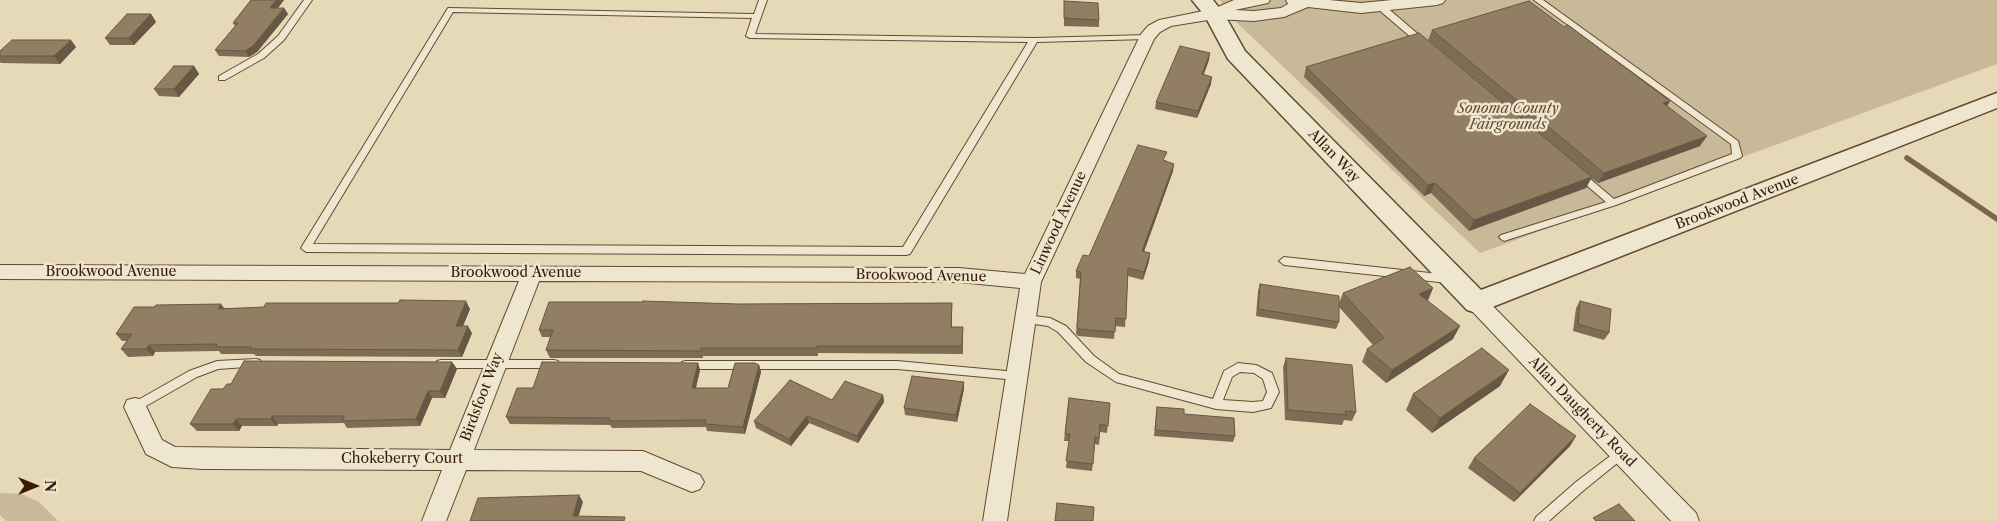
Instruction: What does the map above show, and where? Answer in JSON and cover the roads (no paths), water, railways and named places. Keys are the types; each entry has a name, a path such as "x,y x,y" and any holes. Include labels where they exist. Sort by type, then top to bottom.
{"street":[{"name":"Linwood Avenue","path":"995,521 1031,282 1147,37 1154,29 1165,23 1208,7 1262,0"},
{"name":"Linwood Avenue","path":"1283,0 1361,8 1434,0"},
{"name":"Linwood Avenue","path":"1208,7 1254,16 1284,12 1305,2"},
{"name":"Allan Way","path":"1208,7 1236,54 1477,303"},
{"name":"Brookwood Avenue","path":"1477,303 1997,100"},
{"name":"Brookwood Avenue","path":"0,272 959,275 1031,282"},
{"name":"Birdsfoot Way","path":"434,521 494,364 532,273"},
{"name":"Allan Daugherty Road","path":"1477,303 1687,521"},
{"name":"Chokeberry Court","path":"135,407 154,447 172,457 644,461 692,482"}],"lane":[{"path":"222,78 260,56 281,38 308,0"},
{"path":"763,0 750,36 1034,40 1147,37"},
{"path":"1504,237 1613,203 1737,156 1736,143 1538,0"},
{"path":"1381,7 1428,47"},
{"path":"757,16 451,10 306,248 906,251 1034,40"},
{"path":"1576,172 1613,203"},
{"path":"1284,261 1454,280"},
{"path":"1026,320 1050,322 1062,329 1090,359 1116,378 1216,404 1252,407 1267,405 1273,392 1268,376 1256,369 1238,368 1228,374 1216,404"},
{"path":"135,407 193,374 217,365 236,362 266,363"},
{"path":"431,364 563,364"},
{"path":"671,365 897,365 1017,376"},
{"path":"1540,521 1622,453"}],"waterway":[{"path":"1907,158 1997,219"}],"park label":[{"name":"Sonoma County Fairgrounds","path":"1508,118"}]}
